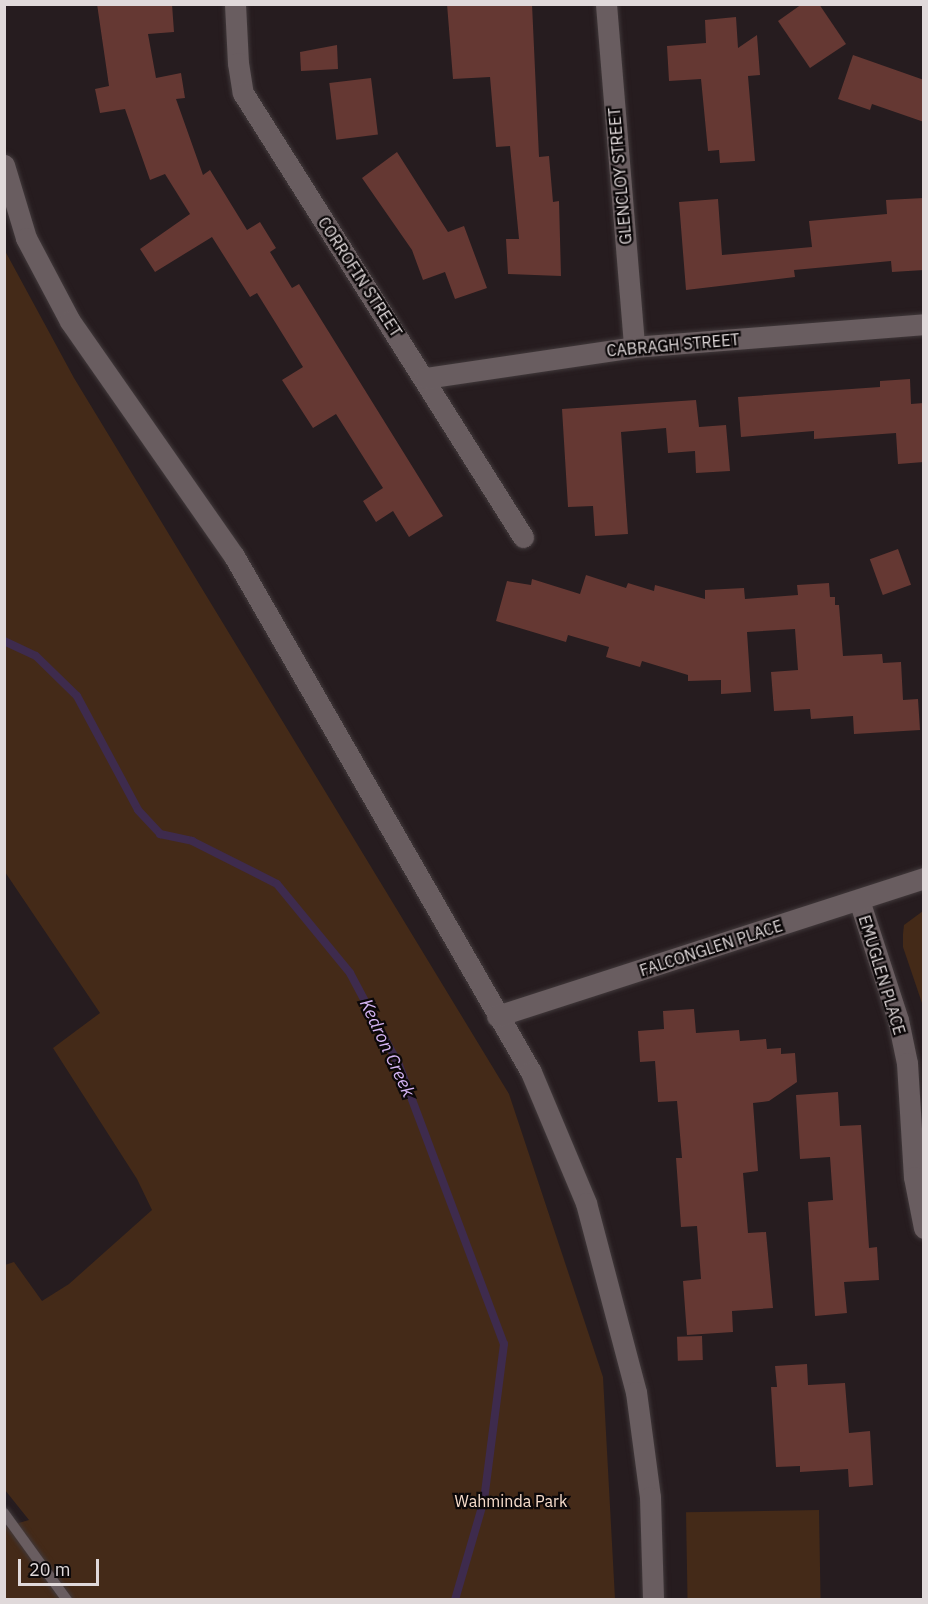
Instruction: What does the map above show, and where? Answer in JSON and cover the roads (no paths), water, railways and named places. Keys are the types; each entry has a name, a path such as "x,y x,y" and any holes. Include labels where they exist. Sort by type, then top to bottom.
{"street":[{"name":"CORROFIN STREET","path":"235,4 238,63 243,93 524,537"},
{"name":"GLENCLOY STREET","path":"606,4 634,347"},
{"path":"4,165 26,238 70,321 234,556 531,1072 586,1203 636,1392 650,1497 653,1599"},
{"name":"CABRAGH STREET","path":"424,378 634,347 924,324"},
{"name":"FALCONGLEN PLACE","path":"497,1016 924,878"},
{"name":"EMUGLEN PLACE","path":"859,900 898,1020 907,1063 914,1177 924,1228"}],"lane":[{"path":"4,1512 67,1599"}],"waterway":[{"name":"Kedron Creek","path":"4,641 36,656 77,696 138,810 160,834 192,841 277,884 350,973 399,1065 504,1344 484,1500 455,1600"}],"park label":[{"name":"Wahminda Park","path":"511,1501"}]}
